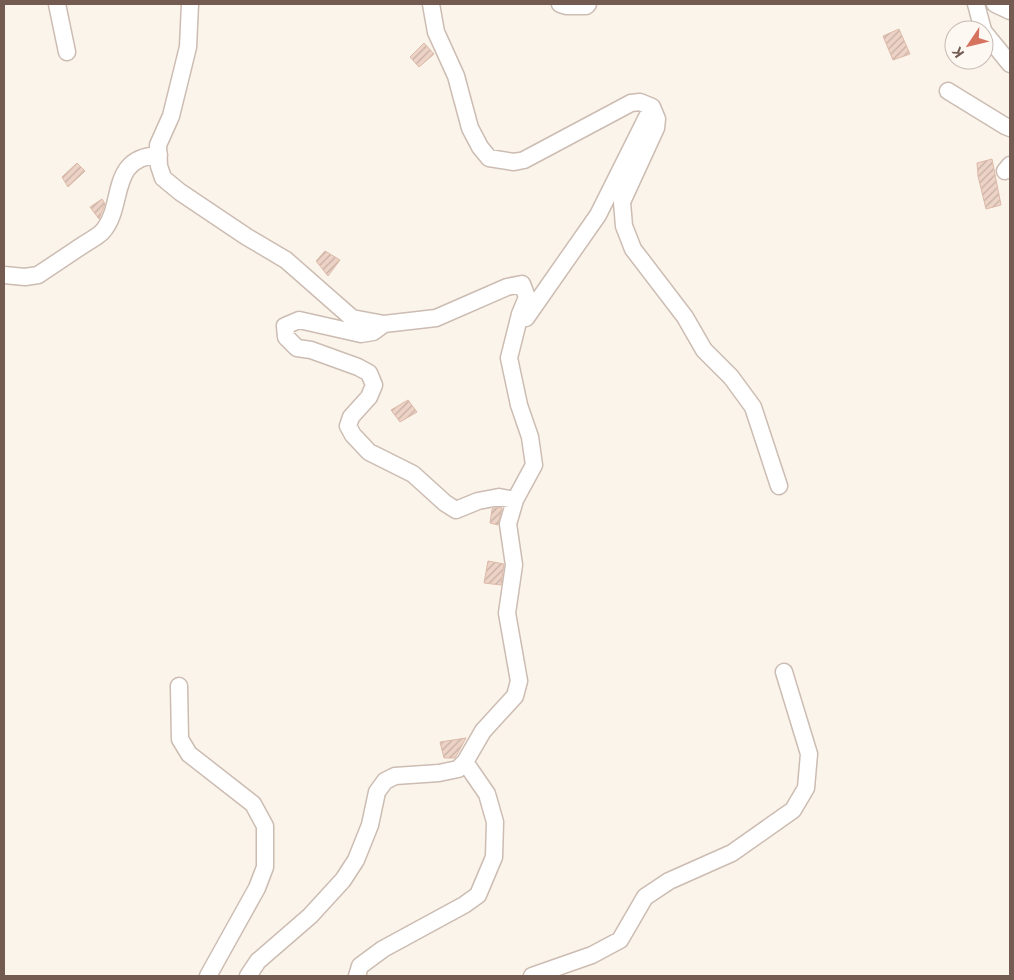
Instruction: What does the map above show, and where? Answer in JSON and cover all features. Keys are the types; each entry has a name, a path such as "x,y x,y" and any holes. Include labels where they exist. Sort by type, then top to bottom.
{"street":[{"path":"58,4 67,52"},
{"path":"190,4 188,47 170,116 158,145 159,166 163,178 180,192 247,237 286,260 352,318 384,324 436,318 507,287 522,284 527,297 520,314 509,358 519,405 530,437 534,465 514,500 508,524 514,565 507,613 519,681 514,696 483,731 466,762 458,769 439,773 395,776 385,781 377,792 370,825 356,860 343,880 310,916 258,960 248,976"},
{"path":"431,4 436,32 456,76 470,128 480,147 489,158 514,162 524,160 631,103 640,102 652,107 657,119 656,128 622,202 624,226 633,249 685,317 704,350 731,376 753,407 779,486"},
{"path":"560,4 566,6 586,6 588,4"},
{"path":"976,4 980,20"},
{"path":"995,4 1010,11"},
{"path":"994,44 1010,64"},
{"path":"948,91 1010,128"},
{"path":"515,334 598,215 652,107"},
{"path":"4,275 25,277 38,275 101,233 111,221 120,180 134,162 146,156 159,155"},
{"path":"384,324 372,332 361,334 298,320 285,326 286,337 296,348 311,350 358,367 369,373 374,385 369,397 350,417 348,426 353,436 369,452 413,474 445,503 456,510 478,501 499,496 514,500"},
{"path":"532,976 592,955 620,940 645,897 669,881 732,853 793,810 806,788 809,754 784,672"},
{"path":"179,686 180,739 189,754 253,804 264,826 265,867 258,888 208,976"},
{"path":"357,976 360,966 383,949 464,905 478,894 494,858 495,822 487,794 466,762"}],"building":[{"path":"899,29 910,54 893,60 883,36"},
{"path":"424,43 434,54 419,67 410,57"},
{"path":"992,159 1001,205 986,209 978,176 977,163"},
{"path":"77,163 85,171 68,187 62,177"},
{"path":"102,199 105,204 99,219 90,207"},
{"path":"325,251 340,260 328,276 316,261"},
{"path":"408,400 417,412 400,422 391,410"},
{"path":"502,508 498,525 490,523 492,509"},
{"path":"488,561 504,564 501,585 484,583"},
{"path":"466,738 455,758 444,758 440,742"}]}
